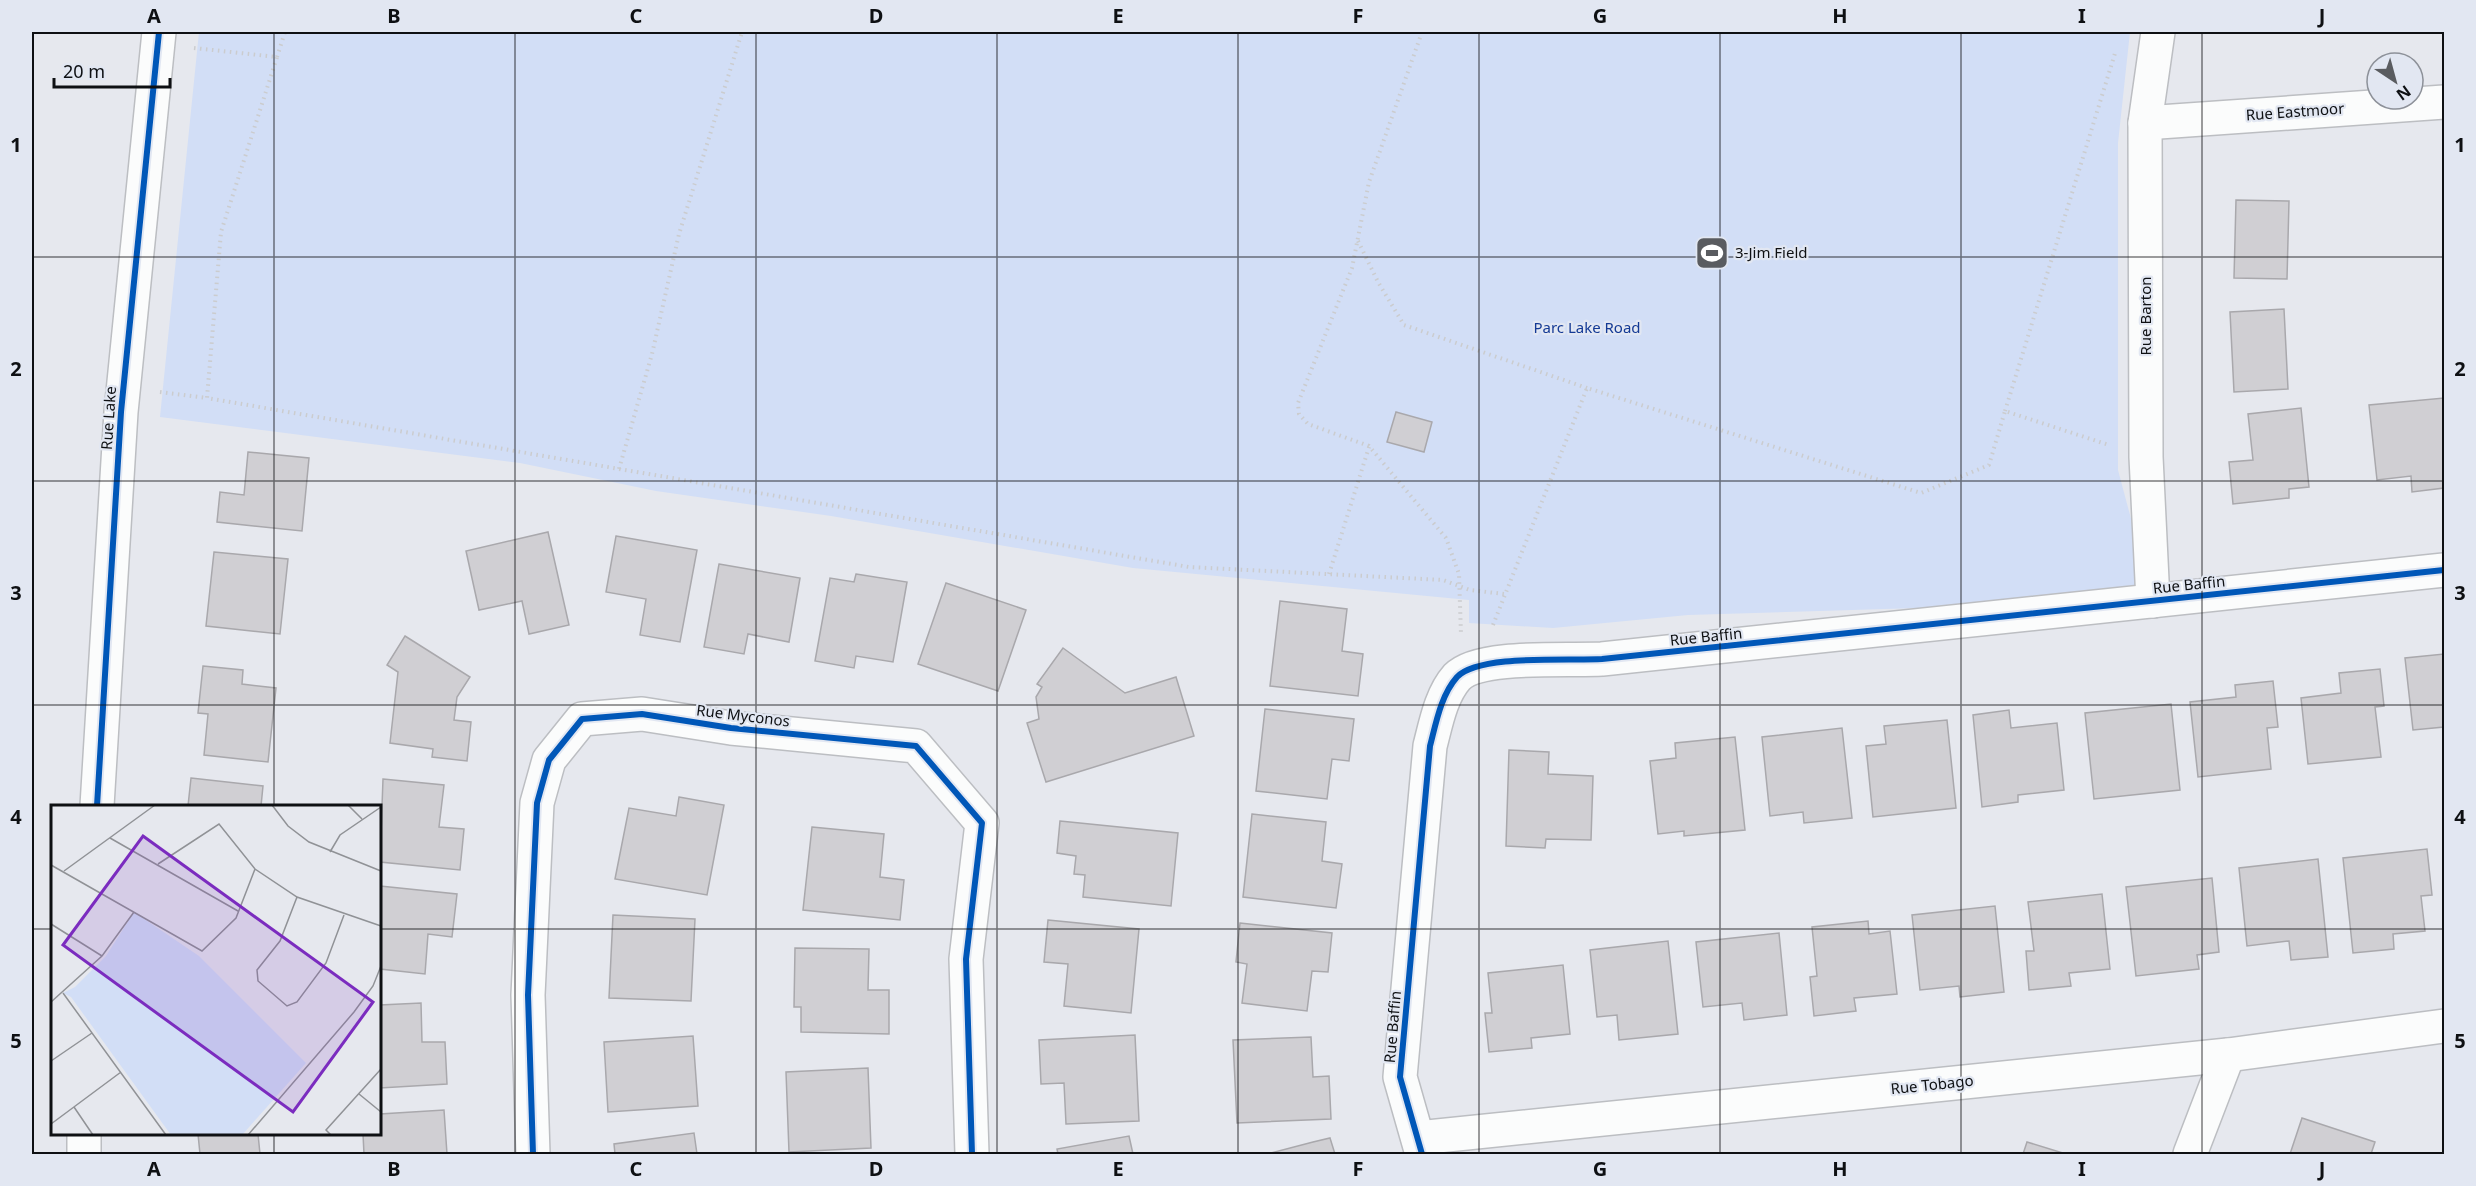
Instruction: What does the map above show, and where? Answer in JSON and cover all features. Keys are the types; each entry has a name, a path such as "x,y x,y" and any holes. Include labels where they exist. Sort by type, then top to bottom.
{"street":[{"name":"Rue Barton","path":"2153,601 2146,457 2145,123 2158,32"},
{"name":"Rue Lake","path":"97,805 121,412 159,35"},
{"name":"Rue Eastmoor","path":"2145,123 2445,102"},
{"name":"Rue Baffin","path":"1420,1146 1401,1077 1430,746 1444,700 1457,677 1466,670 1490,662 1602,659 2445,570"},
{"name":"Rue Myconos","path":"533,1155 528,995 537,803 549,760 582,718 642,714 731,728 916,746 982,823 966,958 972,1155"},
{"name":"Rue Tobago","path":"1420,1146 2228,1055 2445,1026"},
{"path":"2190,1155 2228,1055"},
{"path":"84,1135 84,1155"}],"path":[{"path":"207,398 221,232 285,32"},
{"path":"619,469 652,354 679,234 742,32"},
{"path":"1422,32 1369,182 1352,268 1298,403 1299,414 1308,424 1369,446 1446,538 1456,563 1462,661 1466,670"},
{"path":"159,35 192,48 277,57"},
{"path":"1358,240 1378,282 1404,325 1587,388 1921,493 1989,465 2119,43"},
{"path":"1491,629 1587,388"},
{"path":"158,392 207,398 1189,567 1443,580 1459,586 1504,594"},
{"path":"2005,411 2146,457"},
{"path":"1329,574 1369,446"}],"green space":[{"name":"Parc Lake Road","path":"199,32 2130,32 2118,143 2118,470 2153,601 1688,615 1553,628 1469,623 1469,600 1133,568 831,516 656,491 520,463 160,417"}],"building":[{"path":"2236,200 2289,201 2287,279 2234,278"},
{"path":"2284,309 2288,389 2234,392 2230,312"},
{"path":"2444,398 2444,488 2412,492 2411,476 2377,480 2369,405"},
{"path":"2301,408 2309,487 2289,489 2289,498 2233,504 2229,462 2253,460 2248,414"},
{"path":"1396,412 1432,422 1424,452 1387,442"},
{"path":"248,452 309,458 302,531 217,522 220,492 244,495"},
{"path":"548,532 569,625 529,634 522,601 479,610 466,551"},
{"path":"616,536 697,550 680,642 640,635 646,599 606,592"},
{"path":"214,552 288,559 280,634 206,626"},
{"path":"719,564 800,578 789,642 748,634 744,654 704,647"},
{"path":"856,574 907,582 893,662 856,656 854,668 815,661 830,578 854,582"},
{"path":"946,583 1026,610 998,691 918,664"},
{"path":"1280,601 1347,609 1342,651 1363,654 1358,696 1270,686"},
{"path":"405,636 470,677 457,697 454,720 471,722 467,761 432,757 433,749 390,743 398,672 387,665"},
{"path":"1063,648 1125,693 1176,677 1194,736 1046,782 1027,723 1039,719 1036,697 1042,687 1037,684"},
{"path":"2444,654 2444,727 2413,730 2405,658"},
{"path":"203,666 243,670 242,684 276,688 268,762 204,755 208,714 198,713"},
{"path":"2380,669 2384,706 2375,707 2381,757 2308,764 2301,698 2341,693 2339,673"},
{"path":"2273,681 2278,727 2267,728 2271,769 2198,777 2190,702 2236,697 2235,685"},
{"path":"2171,704 2180,790 2094,799 2085,713"},
{"path":"1265,709 1354,719 1349,761 1332,759 1327,799 1256,791"},
{"path":"2009,710 2011,728 2057,723 2064,790 2018,795 2018,802 1982,807 1973,715"},
{"path":"1947,720 1956,808 1873,817 1866,746 1886,744 1884,726"},
{"path":"1842,728 1852,818 1804,823 1803,812 1770,816 1762,737"},
{"path":"1735,737 1745,830 1684,836 1684,831 1658,834 1650,761 1676,758 1675,743"},
{"path":"1509,750 1549,752 1548,774 1593,776 1591,840 1546,839 1545,848 1506,846"},
{"path":"191,778 263,786 261,805 188,805"},
{"path":"383,779 444,785 439,827 464,829 460,870 381,862"},
{"path":"679,797 724,805 707,895 615,879 629,808 676,816"},
{"path":"1252,814 1326,822 1322,861 1342,864 1336,908 1243,897"},
{"path":"1060,821 1178,833 1171,906 1083,897 1085,875 1074,874 1076,856 1057,853"},
{"path":"812,827 884,834 880,877 904,880 900,920 803,910"},
{"path":"2427,849 2432,895 2421,896 2425,931 2393,934 2394,949 2353,953 2343,858"},
{"path":"2318,859 2328,957 2291,960 2289,941 2247,946 2239,868"},
{"path":"2212,878 2219,952 2197,955 2199,969 2136,976 2126,887"},
{"path":"381,886 457,894 452,937 428,934 425,974 381,969"},
{"path":"2102,894 2110,969 2069,973 2071,986 2029,990 2026,951 2034,951 2028,902"},
{"path":"1995,906 2004,992 1960,997 1959,986 1920,990 1912,915"},
{"path":"613,915 695,919 691,1001 609,998"},
{"path":"1048,920 1139,929 1131,1013 1064,1006 1068,964 1044,962"},
{"path":"1868,921 1869,934 1890,931 1897,994 1854,998 1856,1011 1814,1016 1810,977 1817,976 1812,927"},
{"path":"1240,923 1332,933 1328,972 1312,971 1307,1011 1242,1003 1247,964 1236,962"},
{"path":"1779,933 1787,1015 1744,1020 1742,1003 1703,1007 1696,942"},
{"path":"1668,941 1678,1034 1619,1040 1617,1015 1597,1017 1590,950"},
{"path":"795,948 869,949 868,990 889,990 889,1034 801,1032 801,1007 794,1007"},
{"path":"1563,965 1570,1034 1531,1038 1532,1048 1489,1052 1485,1013 1492,1013 1488,973"},
{"path":"421,1003 422,1042 445,1042 447,1084 381,1088 381,1005"},
{"path":"1135,1035 1139,1121 1066,1124 1064,1083 1041,1084 1039,1040"},
{"path":"693,1036 698,1106 608,1112 604,1042"},
{"path":"1311,1037 1313,1077 1329,1076 1331,1119 1237,1123 1233,1040"},
{"path":"868,1068 871,1148 789,1152 786,1072"},
{"path":"444,1110 447,1154 364,1154 363,1135 381,1135 381,1114"},
{"path":"2302,1118 2375,1142 2371,1154 2290,1154"},
{"path":"694,1133 697,1154 615,1154 614,1144"},
{"path":"198,1135 258,1135 260,1154 200,1154"},
{"path":"1129,1136 1133,1154 1058,1154 1057,1149"},
{"path":"1330,1138 1335,1154 1267,1154 1313,1142"},
{"path":"2027,1142 2066,1154 2023,1154"}],"cycle path":[{"path":"97,805 121,412 159,32"},
{"path":"1422,1154 1400,1077 1430,746 1447,692 1457,677 1468,670 1504,662 1602,659 2444,570"},
{"path":"533,1154 528,995 537,803 549,760 582,719 642,714 731,728 916,746 982,823 966,959 972,1154"}],"place":[{"name":"3-Jim Field","path":"1712,253"}]}
